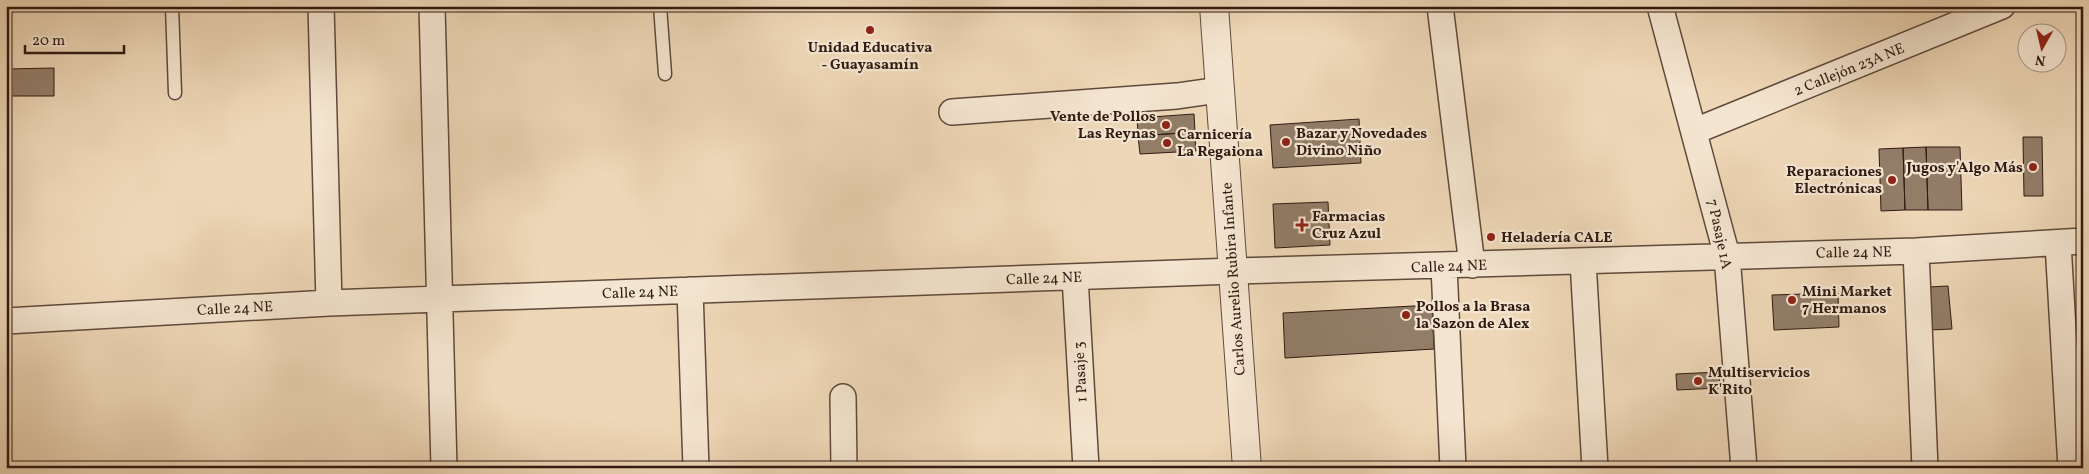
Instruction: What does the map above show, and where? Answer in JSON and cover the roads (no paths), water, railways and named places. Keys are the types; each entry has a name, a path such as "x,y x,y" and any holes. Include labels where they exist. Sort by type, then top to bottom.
{"street":[{"path":"320,6 329,303"},
{"path":"432,6 444,468"},
{"name":"Carlos Aurelio Rubira Infante","path":"1214,6 1247,468"},
{"path":"1440,6 1472,265"},
{"name":"7 Pasaje 1A","path":"1660,6 1727,256 1744,468"},
{"name":"2 Callejón 23A NE","path":"1695,131 2002,6"},
{"path":"952,112 1177,96 1219,90"},
{"name":"Calle 24 NE","path":"6,321 329,303 1234,271 1916,251 2083,241"},
{"path":"2058,243 2071,468"},
{"path":"1916,251 1925,468"},
{"path":"1582,261 1595,468"},
{"path":"1444,266 1453,468"},
{"name":"1 Pasaje 3","path":"1075,277 1086,468"},
{"path":"690,290 696,468"},
{"path":"844,397 844,468"}],"lane":[{"path":"172,6 175,93"},
{"path":"660,6 665,74"}],"place":[{"name":"Unidad Educativa - Guayasamín","path":"870,30"},
{"name":"Vente de Pollos Las Reynas","path":"1166,125"},
{"name":"Bazar y Novedades Divino Niño","path":"1286,142"},
{"name":"Carnicería La Regaiona","path":"1167,143"},
{"name":"Jugos y'Algo Más","path":"2033,167"},
{"name":"Reparaciones Electrónicas","path":"1892,180"},
{"name":"Farmacias Cruz Azul","path":"1302,225"},
{"name":"Heladería CALE","path":"1491,237"},
{"name":"Mini Market 7 Hermanos","path":"1792,300"},
{"name":"Pollos a la Brasa la Sazon de Alex","path":"1406,315"},
{"name":"Multiservicios K'Rito","path":"1698,381"}]}
